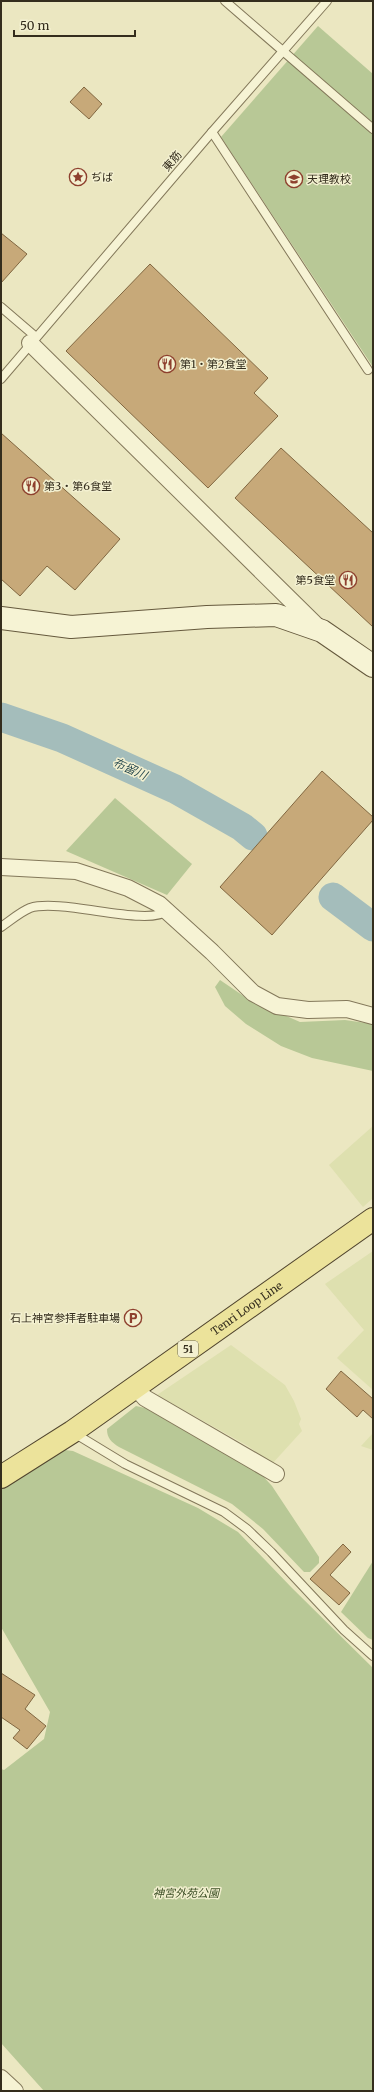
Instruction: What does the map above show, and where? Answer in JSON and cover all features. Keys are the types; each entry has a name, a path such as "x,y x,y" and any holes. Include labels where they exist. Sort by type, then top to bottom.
{"main road":[{"name":"Tenri Loop Line","path":"1,1477 72,1432 134,1386 373,1219"}],"street":[{"path":"33,340 322,631 373,666"},
{"path":"1,618 70,627 207,617 276,616 322,631"},
{"path":"1,867 76,871 128,888 160,904 212,952 233,975 253,993 277,1006 308,1010 347,1009 373,1016"},
{"path":"134,1386 145,1398 276,1474"},
{"path":"1,2078 15,2091"}],"lane":[{"path":"225,1 373,129"},
{"name":"東筋","path":"1,378 212,132 327,1"},
{"path":"212,132 368,370"},
{"path":"1,307 33,340"},
{"path":"1,927 30,908 62,907 146,916 161,916 167,911"},
{"path":"72,1432 125,1464 230,1516 271,1552 344,1630 373,1656"}],"green space":[{"path":"318,26 373,74 373,367 221,137"},
{"path":"115,798 192,864 167,895 66,851"},
{"path":"220,980 248,999 300,1022 345,1020 373,1024 373,1071 312,1058 281,1046 246,1024 225,1006 215,987"},
{"path":"373,1126 373,1198 363,1207 329,1165"},
{"path":"373,1251 373,1390 337,1358 364,1330 325,1284"},
{"path":"231,1345 285,1385 294,1401 301,1419 299,1424 302,1431 272,1464 248,1446 157,1395"},
{"path":"136,1406 145,1408 261,1474 272,1486 319,1557 319,1563 310,1572 304,1572 263,1529 232,1504 119,1447 110,1440 107,1429"},
{"path":"373,1433 373,1450 361,1446"},
{"name":"神宮外苑公園","path":"57,1449 73,1451 198,1508 238,1532 373,1668 373,2091 44,2091 1,2043 1,1769 4,1770 44,1739 50,1712 1,1627 1,1484"},
{"path":"373,1561 373,1640 368,1638 341,1612"}],"building":[{"path":"84,87 102,104 89,119 70,102"},
{"path":"1,233 27,254 1,283"},
{"name":"第1・第2食堂","path":"150,264 268,378 254,393 278,416 208,488 66,351"},
{"name":"第3・第6食堂","path":"1,433 120,539 75,590 47,566 20,596 1,579"},
{"name":"第5食堂","path":"281,448 373,533 373,627 235,498"},
{"path":"322,771 373,817 373,820 272,935 220,887"},
{"path":"341,1371 373,1399 373,1419 363,1410 357,1417 326,1389"},
{"path":"343,1544 351,1552 330,1575 350,1593 339,1605 310,1579"},
{"path":"1,1673 35,1695 25,1709 46,1726 27,1749 13,1738 20,1730 1,1717"}],"waterway":[{"name":"布留川","path":"1,717 62,738 175,789 242,827 253,836"},
{"name":"布留川","path":"333,897 373,927"}],"place":[{"name":"ぢば","path":"78,177"},
{"name":"天理教校","path":"294,179"},
{"name":"第1・第2食堂","path":"167,364"},
{"name":"第3・第6食堂","path":"31,486"},
{"name":"第5食堂","path":"348,580"},
{"name":"石上神宮参拝者駐車場","path":"133,1318"}]}
